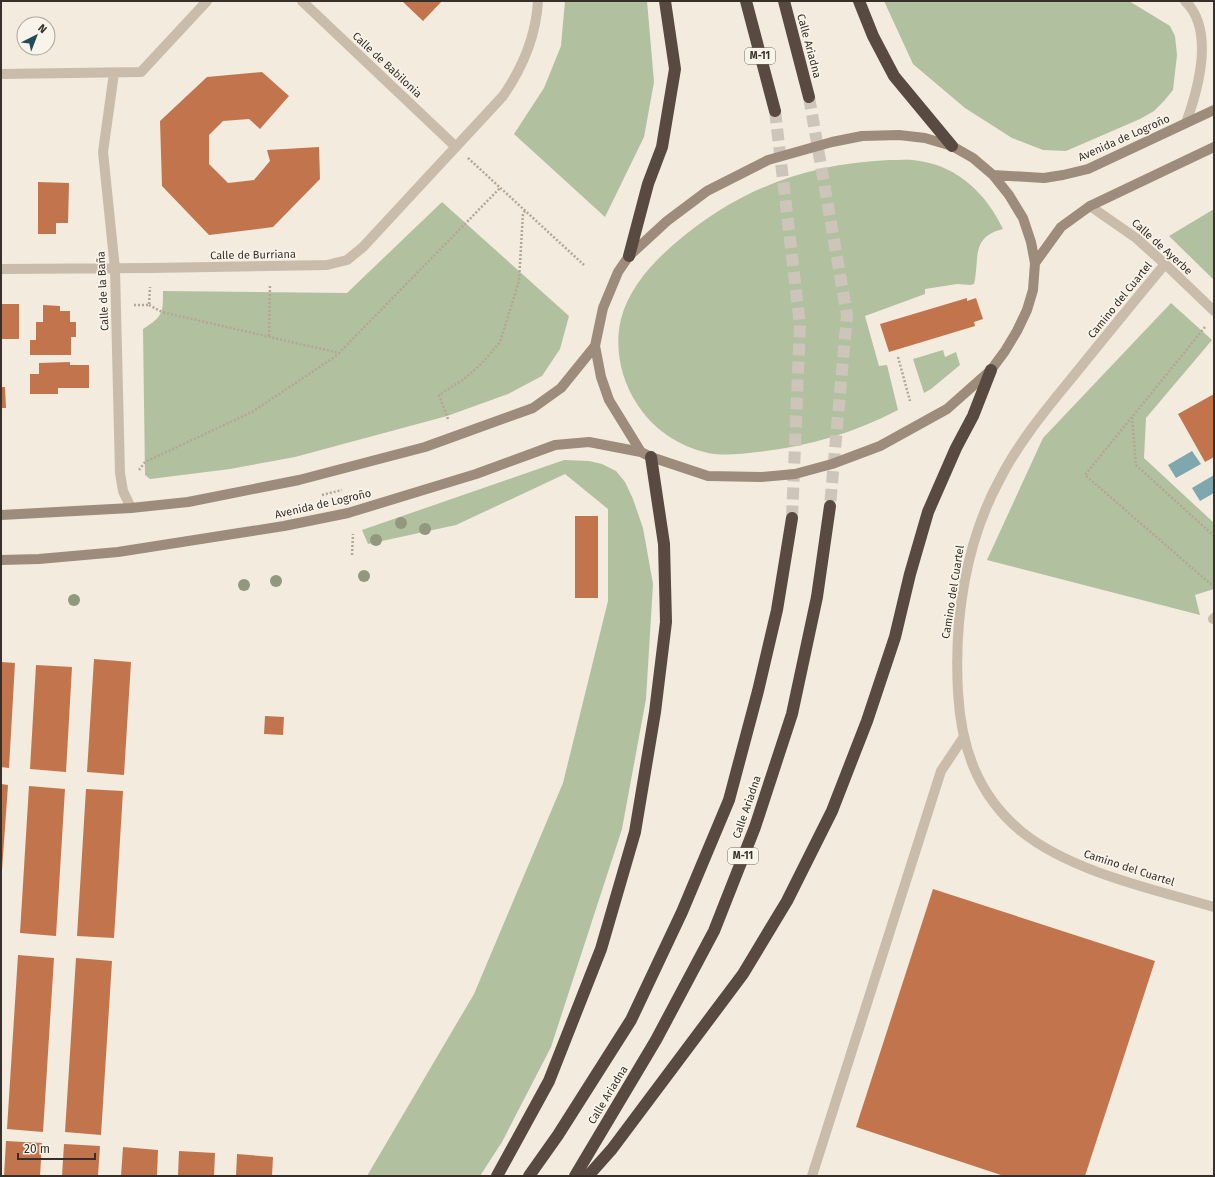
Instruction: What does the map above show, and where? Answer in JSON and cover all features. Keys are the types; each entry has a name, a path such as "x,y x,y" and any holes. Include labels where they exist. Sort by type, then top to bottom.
{"highway":[{"path":"629,256 648,184 662,147 675,69 665,1"},
{"name":"M-11","path":"746,1 775,111"},
{"name":"Calle Ariadna","path":"784,1 809,97"},
{"path":"859,1 873,36 894,76 952,146"},
{"path":"588,1176 612,1149 743,974 790,894 832,811 867,721 894,637 928,512 956,448 973,416 991,370"},
{"path":"497,1176 549,1081 601,949 635,832 655,712 666,622 664,544 646,454"},
{"name":"Calle Ariadna","path":"575,1176 656,1040 714,931 755,827 792,714 817,597 830,506"},
{"name":"Calle Ariadna","path":"530,1176 558,1135 630,1020 682,912 729,800 758,691 777,610 792,518"}],"main road":[{"name":"Avenida de Logroño","path":"993,175 1044,178 1088,169 1214,110"},
{"name":"Avenida de Logroño","path":"1,560 39,559 118,552 284,526 348,513 476,474 556,445 589,442 646,454 708,476 761,477 794,474 832,464 880,446 922,424 947,409 991,370 1018,331 1027,310 1033,290 1035,263 1031,242 1023,218 1009,195 993,175 973,158 952,146 925,138 899,135 862,136 832,142 768,160 707,191 667,221 629,256 618,272 603,308 595,346"},
{"path":"1035,263 1061,227 1090,206 1214,148"},
{"path":"595,346 601,377 609,400 646,454"},
{"path":"1,515 131,508 188,502 299,480 432,445 533,408 561,388 595,346"}],"street":[{"path":"1,74 142,72 208,1"},
{"name":"Calle de Babilonia","path":"302,1 456,147"},
{"name":"Calle de Burriana","path":"1,269 270,267 327,265 346,260 363,247 502,96 515,77 526,55 537,14 538,1"},
{"path":"1185,1 1193,8 1203,28 1204,50 1202,72 1186,123"},
{"name":"Calle de la Baña","path":"114,73 103,152 115,269 120,472 123,491 131,508"},
{"name":"Calle de Ayerbe","path":"1090,206 1136,238 1214,311"},
{"name":"Camino del Cuartel","path":"1165,264 1031,428 999,480 974,540 966,574 957,642 959,716 963,738 974,769 991,799 1006,817 1022,832 1046,848 1075,863 1111,876 1214,907"},
{"path":"812,1176 941,771 963,738"}],"path":[{"path":"456,147 584,265"},
{"path":"139,470 145,462 252,412 339,353 500,188"},
{"path":"448,419 439,395 464,379 482,363 500,342 519,281 523,213 525,210"},
{"path":"269,336 270,267"},
{"path":"149,305 150,284"},
{"path":"132,305 149,305 162,312 339,353"},
{"path":"1202,331 1085,475 1214,587"},
{"path":"898,358 910,401"},
{"path":"1132,417 1136,465 1214,536"},
{"path":"352,555 353,534"}],"green space":[{"path":"565,1 647,1 654,82 644,137 605,217 514,134 544,88 561,46"},
{"path":"884,1 1129,1 1170,26 1175,36 1177,55 1173,90 1154,111 1140,119 1066,151 1043,150 1012,138 965,108 913,64"},
{"path":"889,160 912,160 934,164 959,176 980,194 989,205 1003,229 985,237 981,243 978,250 974,284 957,284 925,289 925,294 865,316 879,366 887,365 898,410 864,426 812,443 776,450 726,455 708,453 686,446 659,429 643,413 631,395 620,363 618,341 621,319 629,298 641,278 656,261 697,225 748,195 774,183 829,167"},
{"path":"442,202 569,316 560,349 542,376 508,394 447,416 295,457 230,469 150,479 145,475 143,329 155,321 160,314 163,305 163,291 347,293"},
{"path":"1214,209 1214,280 1169,236"},
{"path":"1171,303 1212,340 1146,418 1144,458 1214,523 1214,589 1195,595 1200,615 987,560 1043,438"},
{"path":"943,350 945,357 956,352 960,365 924,393 913,359"},
{"path":"564,460 589,461 602,464 616,471 625,482 633,499 643,528 653,584 646,699 622,829 551,1047 502,1142 480,1176 367,1176 474,994 563,783 608,601 608,509 565,474 456,525 368,544 362,530"}],"water":[{"path":"1192,451 1201,464 1176,478 1168,465"},
{"path":"1214,475 1214,493 1200,501 1192,488"}],"building":[{"path":"402,1 442,1 423,21"},
{"path":"262,72 289,96 260,129 249,119 223,121 209,135 209,164 228,183 254,180 270,161 267,150 319,147 320,179 273,227 209,235 162,186 160,121 207,77"},
{"path":"38,182 69,183 68,223 56,223 56,234 38,234"},
{"path":"967,298 967,301 976,298 983,319 974,322 975,326 889,352 880,324"},
{"path":"1,304 19,304 19,339 1,339"},
{"path":"43,305 60,306 60,311 70,311 70,322 76,322 76,337 71,337 71,355 30,355 30,340 36,340 36,322 43,322"},
{"path":"70,362 70,365 89,365 89,388 58,388 58,394 30,394 30,374 39,374 39,363"},
{"path":"1,387 5,387 6,408 1,408"},
{"path":"1214,394 1214,457 1205,462 1178,414"},
{"path":"575,516 598,516 598,598 575,598"},
{"path":"94,659 131,662 124,775 87,772"},
{"path":"1,662 15,663 9,768 1,767"},
{"path":"36,665 72,667 66,772 30,769"},
{"path":"265,716 284,717 283,735 264,734"},
{"path":"1,784 8,785 2,870 1,870"},
{"path":"29,786 65,789 56,936 20,933"},
{"path":"86,789 123,791 114,938 77,936"},
{"path":"933,889 1155,961 1085,1176 1004,1176 856,1127"},
{"path":"18,955 54,958 43,1132 7,1129"},
{"path":"76,958 112,961 101,1135 65,1132"},
{"path":"6,1141 42,1143 40,1176 4,1176"},
{"path":"64,1144 100,1146 98,1176 62,1176"},
{"path":"123,1147 158,1150 157,1176 121,1176"},
{"path":"179,1151 215,1153 214,1176 178,1176"},
{"path":"237,1154 273,1157 272,1176 236,1176"}],"tunnel":[{"path":"809,97 847,315 830,506"},
{"path":"775,111 800,325 792,518"}]}
